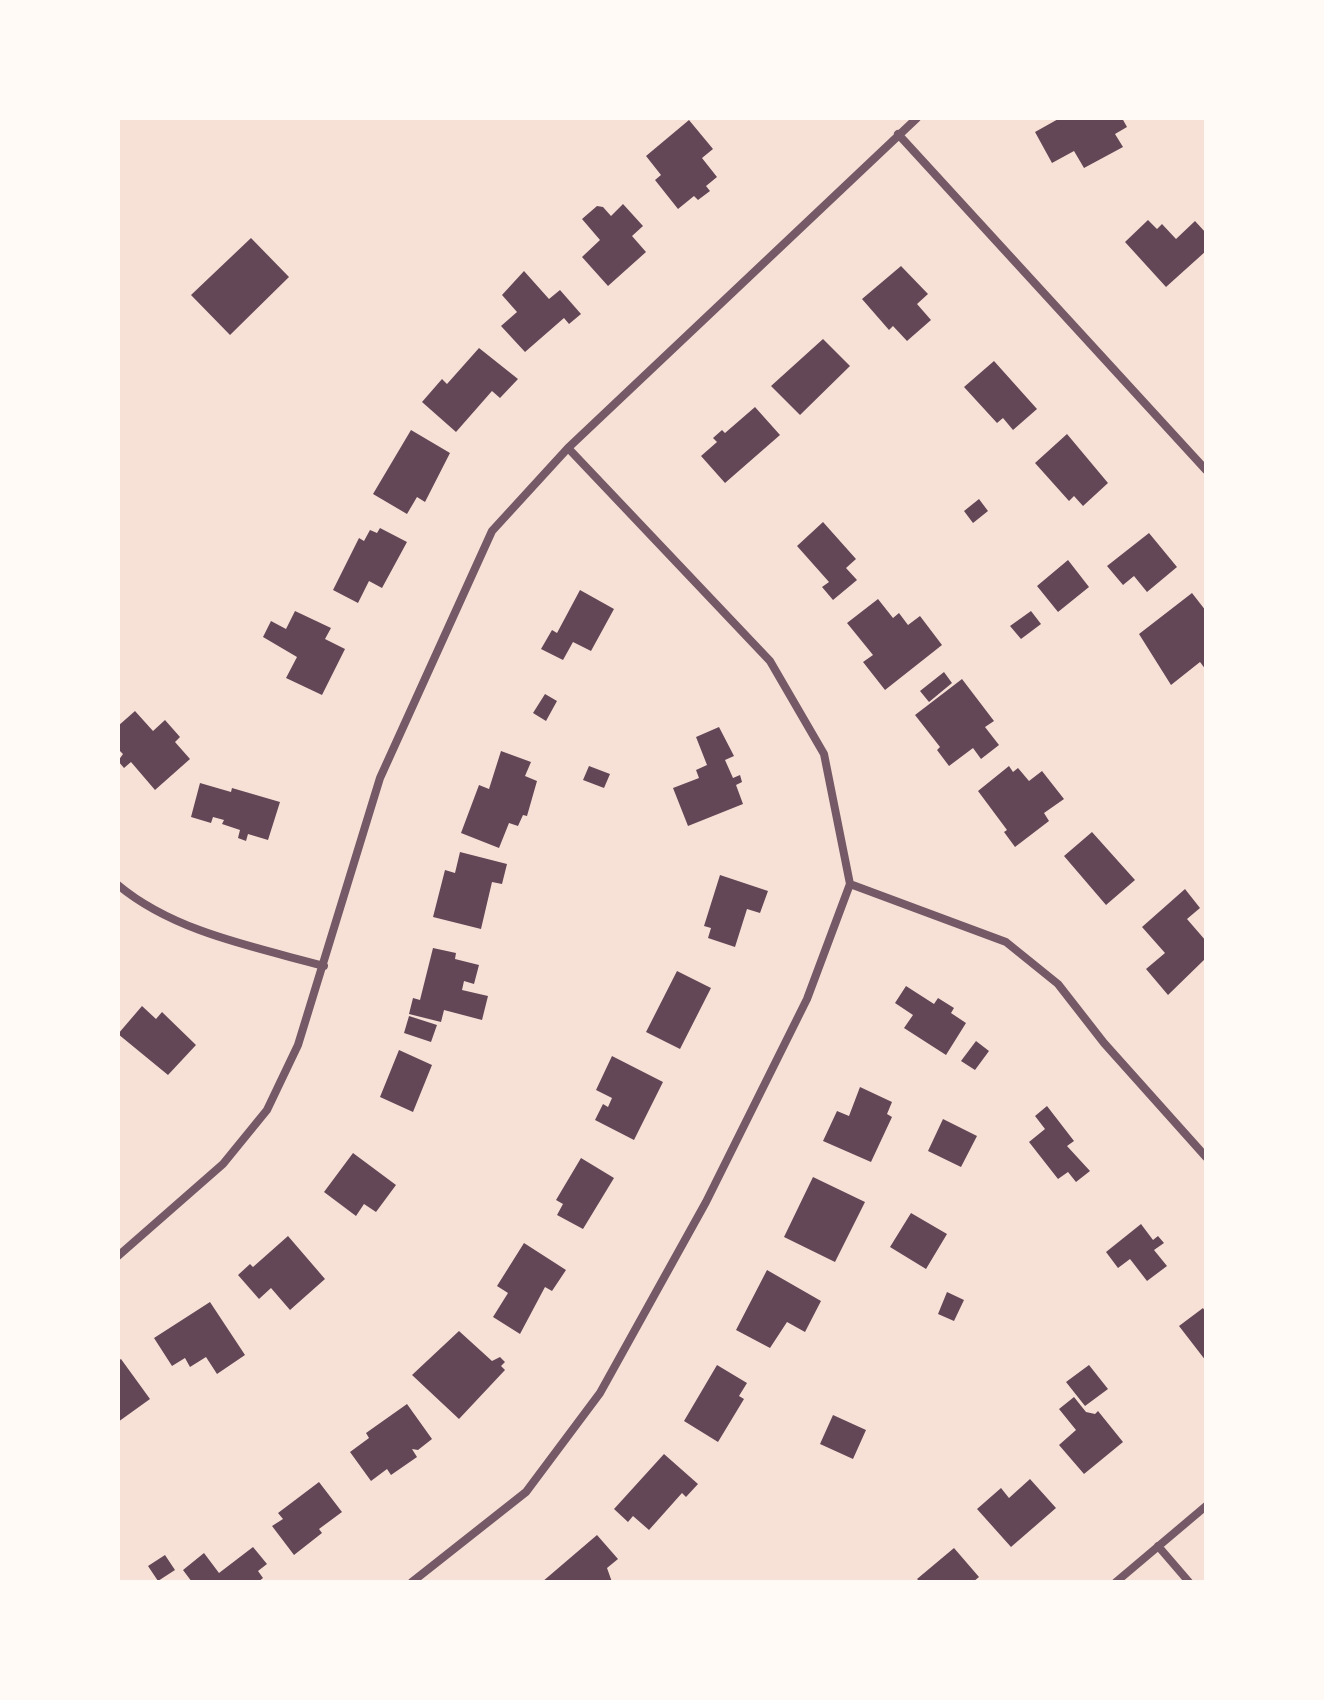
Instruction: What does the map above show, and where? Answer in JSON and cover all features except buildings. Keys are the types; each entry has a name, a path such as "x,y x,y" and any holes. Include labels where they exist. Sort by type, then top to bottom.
{"street":[{"path":"118,1256 223,1164 267,1110 298,1045 380,778 492,531 568,448 917,118"},
{"path":"898,134 1206,470"},
{"path":"412,1582 526,1492 600,1393 706,1202 807,999 850,884 824,754 770,661 568,448"},
{"path":"850,884 1006,942 1058,984 1104,1043 1206,1157"},
{"path":"118,885 134,898 220,938 324,966"},
{"path":"1116,1582 1206,1506"},
{"path":"1158,1546 1189,1582"}]}
